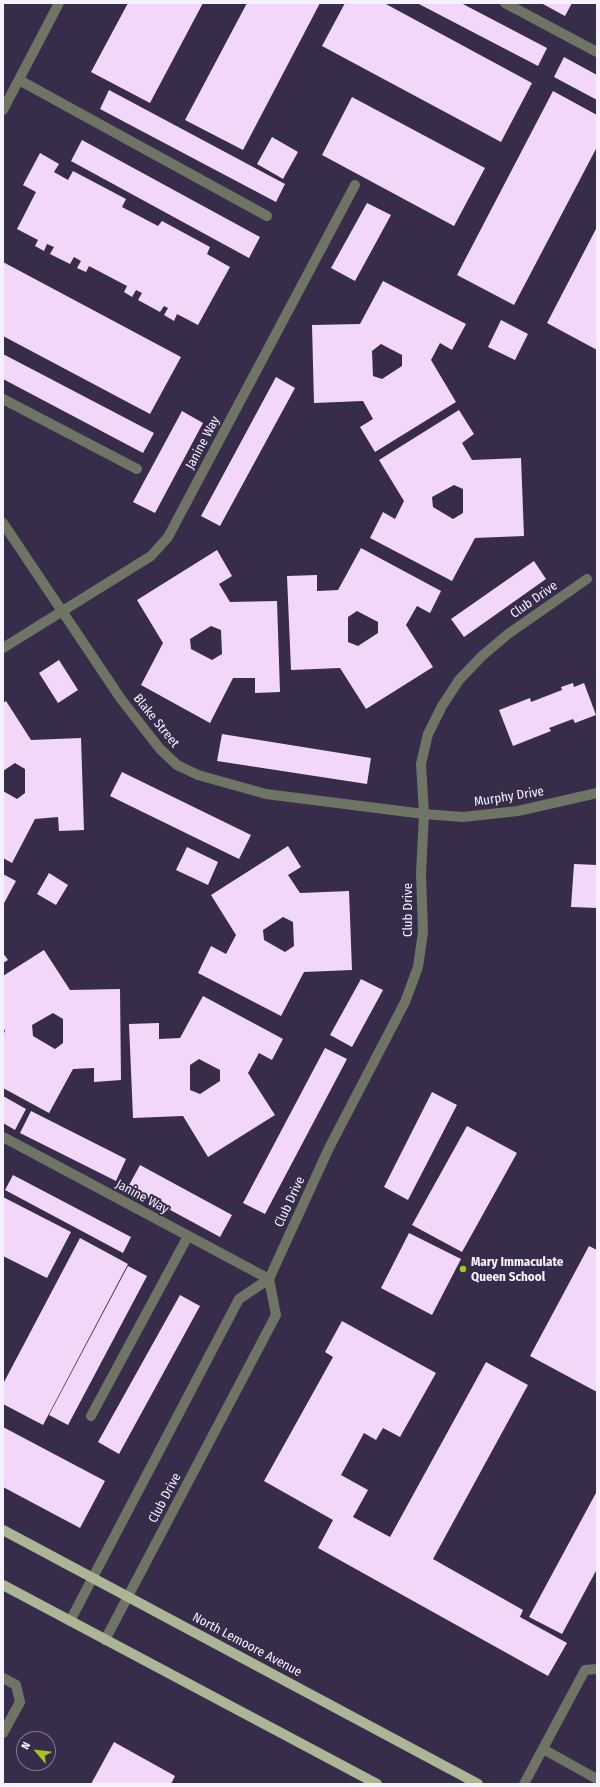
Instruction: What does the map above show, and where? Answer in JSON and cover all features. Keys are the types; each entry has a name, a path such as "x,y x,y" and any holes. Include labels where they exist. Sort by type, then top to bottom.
{"main road":[{"name":"North Lemoore Avenue","path":"3,1530 478,1784"},
{"path":"3,1585 377,1784"}],"street":[{"path":"3,110 59,3"},
{"path":"505,3 597,52"},
{"path":"19,80 268,216"},
{"name":"Janine Way","path":"3,648 151,556 168,537 355,185"},
{"path":"3,399 137,469"},
{"name":"Blake Street","path":"3,523 63,610 121,699 160,749 177,765 212,780 266,794 424,814"},
{"name":"Club Drive","path":"70,1621 239,1299 269,1279 329,1148 405,1002 418,967 423,932 421,874 424,814 421,764 428,734 442,706 459,680 482,656 508,634 587,579"},
{"name":"Murphy Drive","path":"424,814 463,817 518,811 597,793"},
{"name":"Janine Way","path":"3,1137 269,1279"},
{"path":"91,1416 188,1236"},
{"name":"Club Drive","path":"105,1640 276,1315 269,1279"},
{"path":"524,1784 585,1670 597,1669"},
{"path":"3,1678 16,1685 20,1702 3,1733"},
{"path":"543,1749 597,1779"}],"building":[{"path":"128,3 203,3 150,103 91,72"},
{"path":"247,3 320,3 243,150 185,120"},
{"path":"345,3 384,3 532,83 501,142 322,46"},
{"path":"417,3 461,3 547,48 538,66"},
{"path":"541,3 572,3 565,16"},
{"path":"564,57 597,75 597,100 554,77"},
{"path":"109,90 285,184 276,202 100,109"},
{"path":"553,91 597,115 597,147 514,305 457,275"},
{"path":"352,97 485,168 454,226 322,155"},
{"path":"272,137 298,152 283,179 257,164"},
{"path":"82,140 260,237 249,258 71,161"},
{"path":"40,153 59,164 54,172 68,180 73,171 126,199 122,207 158,226 162,221 210,247 207,254 230,267 198,325 177,314 174,321 164,315 168,308 164,306 160,312 138,300 142,293 136,290 132,297 124,292 127,286 89,266 86,272 77,268 81,261 74,257 70,264 50,254 54,247 47,244 44,251 35,246 38,240 17,229 36,192 23,185"},
{"path":"367,203 391,215 355,281 331,268"},
{"path":"597,227 597,350 547,323"},
{"path":"3,262 181,357 150,414 3,336"},
{"path":"383,281 466,324 452,350 440,343 431,360 456,402 375,452 360,427 373,419 363,401 314,403 312,325 360,324","holes":["381,344 402,355 402,366 382,379 373,376 372,351"]},
{"path":"501,320 528,334 515,360 488,347"},
{"path":"3,354 154,433 143,453 3,379"},
{"path":"276,377 295,388 220,526 201,516"},
{"path":"459,410 474,434 462,443 472,460 521,458 524,536 475,538 452,581 370,538 383,512 395,519 404,501 379,460","holes":["454,485 463,489 463,513 453,519 433,507 432,497"]},
{"path":"182,411 203,423 155,513 133,502"},
{"path":"361,548 441,591 430,613 417,606 406,625 433,667 366,709 340,668 291,670 287,576 317,575 317,591 338,590","holes":["357,611 378,622 378,633 358,646 348,642 348,617"]},
{"path":"217,550 232,576 219,584 230,602 277,601 280,692 255,693 255,678 233,678 210,723 141,685 163,643 137,600","holes":["211,626 221,630 222,654 212,660 191,649 190,639"]},
{"path":"534,561 546,579 464,637 451,619"},
{"path":"59,660 78,690 58,703 39,673"},
{"path":"573,683 574,687 584,683 596,715 575,723 573,719 549,728 551,731 513,746 499,710 530,698 531,702 562,690 561,687"},
{"path":"6,701 31,740 81,738 84,830 59,831 58,817 35,819 12,863 3,858 3,791 17,799 25,793 25,769 15,763 3,771 3,703"},
{"path":"222,734 371,758 367,784 217,761"},
{"path":"122,772 251,835 239,859 110,796"},
{"path":"288,846 301,867 288,875 300,893 349,891 352,970 304,972 281,1016 198,973 211,946 226,954 236,935 211,895","holes":["283,917 293,922 294,946 285,952 264,940 263,930"]},
{"path":"187,847 218,862 208,885 176,870"},
{"path":"574,864 597,865 597,908 571,907"},
{"path":"49,873 68,885 56,905 37,894"},
{"path":"3,874 16,881 3,905"},
{"path":"44,950 70,990 120,989 121,1080 94,1082 94,1068 73,1069 49,1113 3,1088 3,1035 5,1031 3,1027 3,976","holes":["53,1013 63,1019 63,1043 55,1049 33,1036 32,1025"]},
{"path":"3,953 8,960 3,963"},
{"path":"361,979 383,990 352,1047 330,1035"},
{"path":"203,996 283,1039 272,1060 259,1053 248,1073 275,1115 208,1157 183,1116 133,1118 129,1024 159,1023 159,1039 180,1038","holes":["199,1059 220,1070 220,1081 200,1094 190,1090 190,1065"]},
{"path":"325,1048 347,1059 265,1214 243,1203"},
{"path":"432,1092 457,1105 408,1200 384,1187"},
{"path":"3,1096 26,1109 15,1130 3,1123"},
{"path":"31,1111 126,1159 116,1181 20,1133"},
{"path":"467,1126 517,1153 462,1252 412,1225"},
{"path":"140,1165 232,1215 220,1237 128,1187"},
{"path":"13,1175 131,1237 123,1253 5,1190"},
{"path":"3,1197 71,1232 47,1278 3,1256"},
{"path":"409,1233 461,1259 432,1315 381,1288"},
{"path":"80,1238 128,1264 43,1425 3,1404 3,1384"},
{"path":"589,1246 597,1250 597,1392 530,1356"},
{"path":"128,1266 147,1276 68,1425 49,1415"},
{"path":"180,1295 200,1306 119,1454 98,1442"},
{"path":"342,1321 436,1373 400,1437 383,1428 376,1440 364,1433 341,1475 368,1490 353,1517 390,1537 486,1362 528,1385 433,1559 523,1610 520,1617 567,1643 548,1676 318,1548 333,1520 264,1481 333,1357 325,1352"},
{"path":"3,1427 105,1481 80,1528 3,1487"},
{"path":"597,1491 597,1569 562,1634 529,1617"},
{"path":"114,1742 175,1776 171,1784 91,1784"}],"place":[{"name":"Mary Immaculate Queen School","path":"463,1269"}]}
